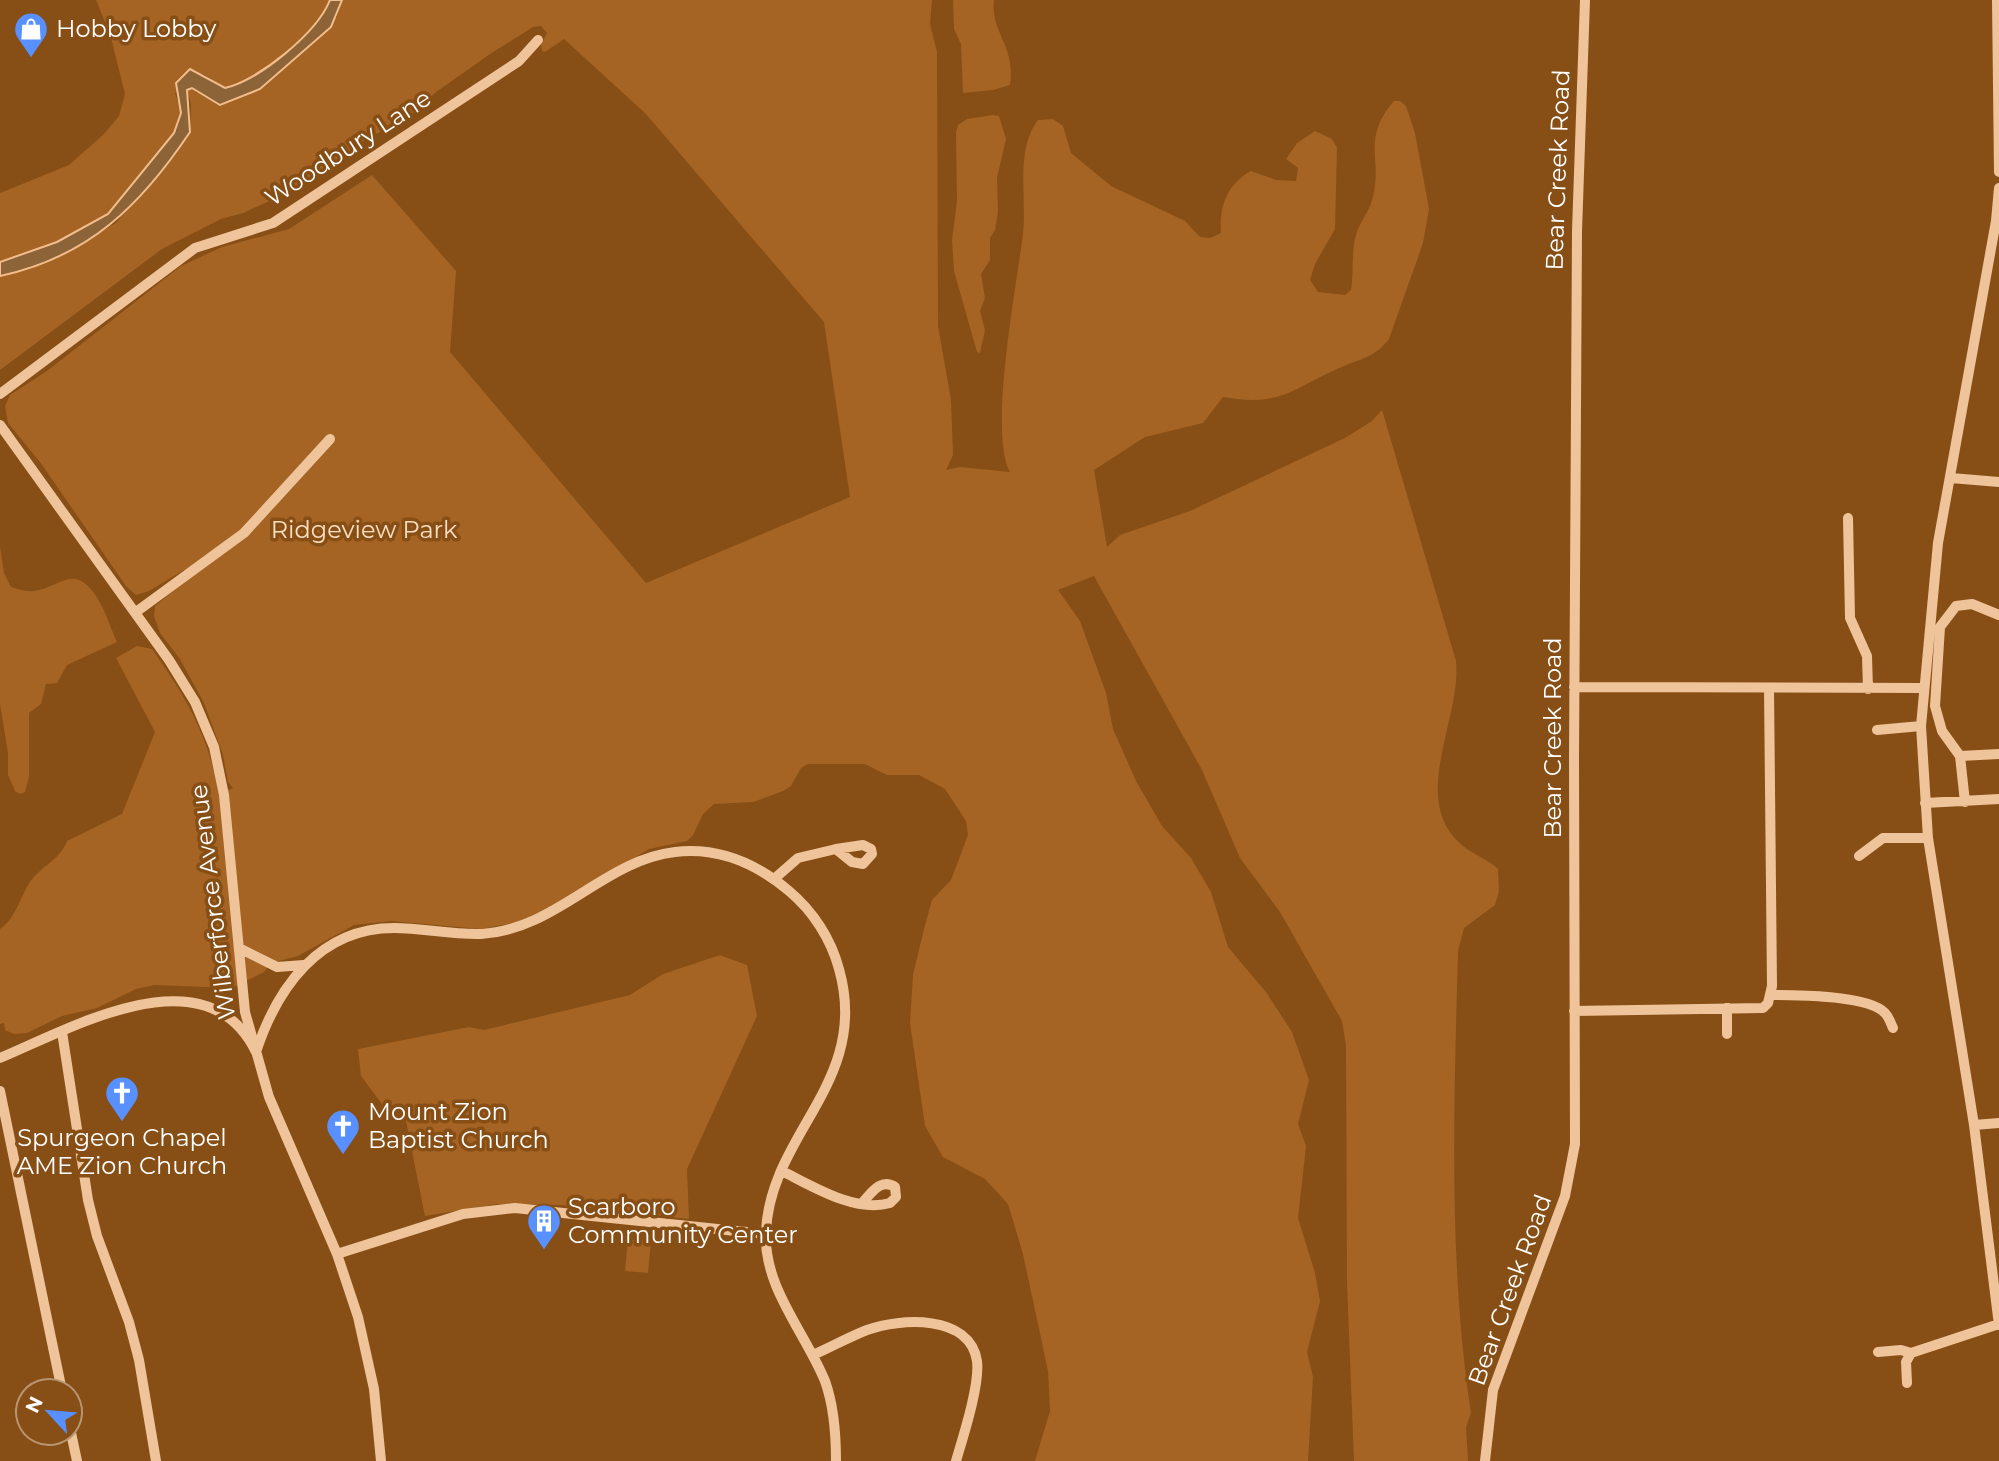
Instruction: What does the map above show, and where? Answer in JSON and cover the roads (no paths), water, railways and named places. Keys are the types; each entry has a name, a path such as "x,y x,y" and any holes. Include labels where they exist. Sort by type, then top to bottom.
{"street":[{"name":"Bear Creek Road","path":"1485,1461 1493,1390 1572,1174 1576,1135 1574,687 1577,231 1585,0"},
{"path":"1997,0 1999,172"},
{"name":"Woodbury Lane","path":"0,394 194,248 273,223 519,61 538,40"},
{"path":"1878,1352 1900,1350 1911,1353 1999,1324 1974,1125 1928,838 1921,726 1936,554 1998,221 1999,188"},
{"name":"Wilberforce Avenue","path":"0,425 135,612 195,702 214,747 224,794 245,1012 287,1145 337,1254 358,1317 370,1371 381,1461"},
{"path":"135,612 244,533 330,439"},
{"path":"1951,478 1999,482"},
{"path":"1848,518 1850,618 1867,656 1868,689"},
{"path":"1965,802 1960,756 1942,731 1936,706 1940,627 1956,606 1972,604 1999,615"},
{"path":"1574,687 1923,688"},
{"path":"1574,1011 1763,1008 1770,995 1769,688"},
{"path":"1877,730 1921,726"},
{"path":"1960,756 1999,754"},
{"path":"1925,803 1999,799"},
{"path":"1859,856 1883,838 1928,838"},
{"path":"774,879 798,858 836,849"},
{"path":"256,1052 279,996 304,965 336,942 370,930 393,928 485,933 524,924 563,907 634,865 675,852 719,854 748,863 774,879 798,898 829,942 841,977 846,1012 843,1041 834,1074 782,1171 769,1203 765,1234 772,1274 781,1298 813,1355 829,1398 836,1461"},
{"path":"239,948 277,967 304,965"},
{"path":"1770,995 1832,997 1877,1008 1886,1014 1893,1028"},
{"path":"0,1058 125,1008 177,1001 211,1007 234,1020 256,1052"},
{"path":"1727,1008 1727,1034"},
{"path":"61,1032 88,1200 97,1236 129,1322 139,1360 156,1461"},
{"path":"0,1091 59,1377"},
{"path":"1974,1125 1999,1123"},
{"path":"782,1171 835,1197 863,1202"},
{"path":"337,1254 463,1214 515,1208 765,1234"},
{"path":"813,1355 867,1330 894,1324 928,1323 957,1332 974,1350 977,1367 956,1461"},
{"path":"1907,1383 1906,1362 1911,1353"}],"place":[{"name":"Hobby Lobby","path":"31,59"},
{"name":"Spurgeon Chapel AME Zion Church","path":"122,1123"},
{"name":"Mount Zion Baptist Church","path":"343,1156"},
{"name":"Scarboro Community Center","path":"544,1251"}],"park label":[{"name":"Ridgeview Park","path":"364,530"}]}
